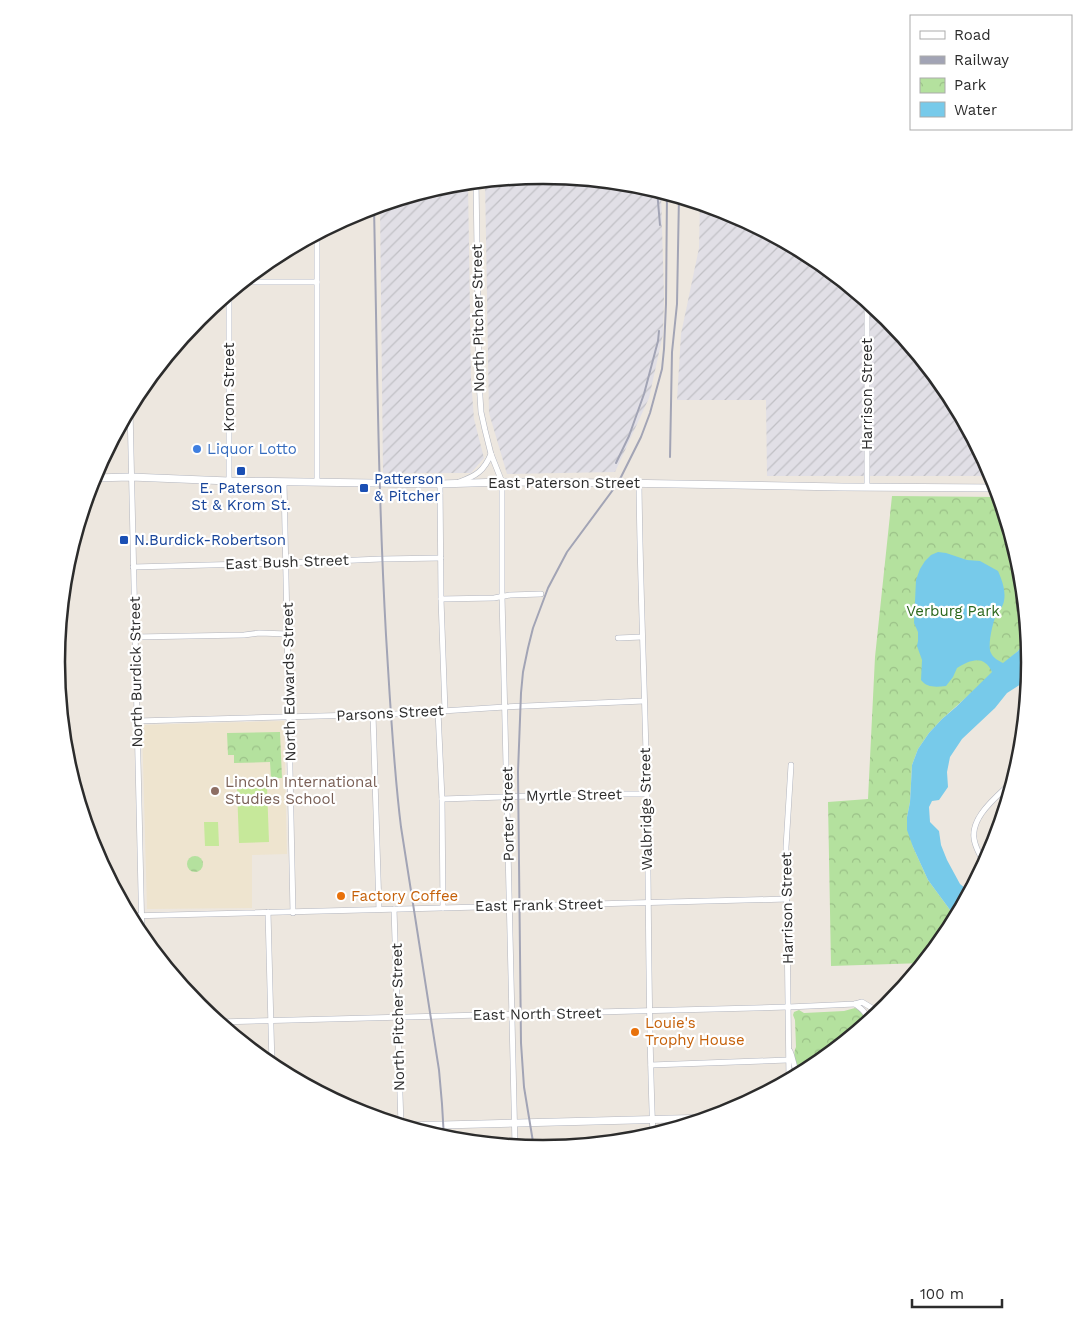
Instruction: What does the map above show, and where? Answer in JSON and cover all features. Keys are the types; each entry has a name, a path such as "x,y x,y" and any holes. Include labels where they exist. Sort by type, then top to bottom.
{"street":[{"name":"North Pitcher Street","path":"476,189 481,412 491,454 502,482"},
{"path":"317,241 317,482"},
{"path":"252,282 317,282"},
{"name":"Krom Street","path":"229,301 230,481"},
{"name":"Harrison Street","path":"867,310 867,487"},
{"name":"North Burdick Street","path":"130,421 142,922"},
{"path":"455,483 474,476 486,465 491,454"},
{"name":"East Paterson Street","path":"101,478 440,484 502,482 989,488"},
{"name":"North Edwards Street","path":"284,482 293,912"},
{"name":"Porter Street","path":"502,482 502,596 515,1139"},
{"name":"Walbridge Street","path":"639,483 652,1127"},
{"path":"440,484 441,599 445,711"},
{"name":"East Bush Street","path":"133,567 441,558"},
{"path":"441,599 541,594"},
{"path":"135,637 288,634"},
{"path":"618,638 642,637"},
{"name":"Parsons Street","path":"137,721 438,712 644,701"},
{"path":"438,712 442,799 443,908"},
{"path":"373,714 379,909"},
{"name":"Harrison Street","path":"789,1073 786,847 791,765"},
{"path":"981,856 975,843 975,826 984,809 1005,788"},
{"name":"Myrtle Street","path":"442,799 647,794"},
{"name":"East Frank Street","path":"138,916 787,899"},
{"name":"North Pitcher Street","path":"394,909 402,1119"},
{"path":"268,912 272,1056"},
{"name":"East North Street","path":"228,1022 788,1007 855,1004 862,1002 873,1008"},
{"path":"855,1004 866,1015"},
{"name":"Harrison Street","path":"789,1051 795,1068"},
{"path":"651,1066 788,1060"},
{"path":"426,1125 684,1119"}],"shaded area":[{"path":"544,184 575,185 606,188 661,199 663,334 649,398 615,472 507,474 489,413 485,188"},
{"path":"468,190 471,379 474,419 484,458 471,473 383,473 380,213 420,200"},
{"path":"700,210 755,233 783,248 835,282 882,324 923,371 958,423 985,476 767,476 766,400 677,400 681,334 699,248"},
{"name":"Lincoln International Studies School","path":"284,721 287,854 252,855 252,908 147,909 142,725"}],"green space":[{"name":"Verburg Park","path":"892,496 993,497 1006,538 1013,569 1018,600 1021,646 929,733 918,749 912,765 910,802 907,817 913,847 928,880 951,912 914,963 831,966 828,802 868,799 875,657"},
{"path":"280,732 282,778 271,778 270,762 234,763 234,755 228,755 227,733"},
{"path":"267,787 269,842 239,843 237,788"},
{"path":"204,822 218,822 219,846 205,846"},
{"path":"195,856 203,864 195,872 187,864"},
{"path":"855,1008 864,1017 835,1042 798,1067 795,1057 794,1012 799,1010 804,1013 844,1011"}],"water":[{"path":"938,552 967,560 980,561 998,571 1004,597 1003,605 996,615 992,628 990,650 995,658 1003,663 1021,646 1021,684 1007,693 995,708 962,739 950,757 947,772 948,787 939,800 932,801 929,807 930,822 939,831 941,845 947,860 960,884 965,888 951,912 928,880 907,830 912,765 918,749 929,733 992,672 985,663 976,660 957,668 946,686 929,686 921,680 922,660 917,646 918,632 914,623 916,580 920,569 931,555"}],"railway":[{"path":"658,198 660,225"},
{"path":"533,1140 524,1087 521,1043 518,772 523,672 533,628 548,588 567,552 618,483 641,437 650,413 662,369 664,349 667,200"},
{"path":"670,457 672,352 677,304 679,204"},
{"path":"374,215 381,528 394,755 401,827 439,1070 443,1129"},
{"path":"616,463 629,436 644,394 659,331"}],"place":[{"name":"Liquor Lotto","path":"197,449"},
{"name":"E. Paterson St & Krom St.","path":"241,471"},
{"name":"Patterson & Pitcher","path":"364,488"},
{"name":"N.Burdick-Robertson","path":"124,540"},
{"name":"Lincoln International Studies School","path":"215,791"},
{"name":"Factory Coffee","path":"341,896"},
{"name":"Louie's Trophy House","path":"635,1032"}]}
